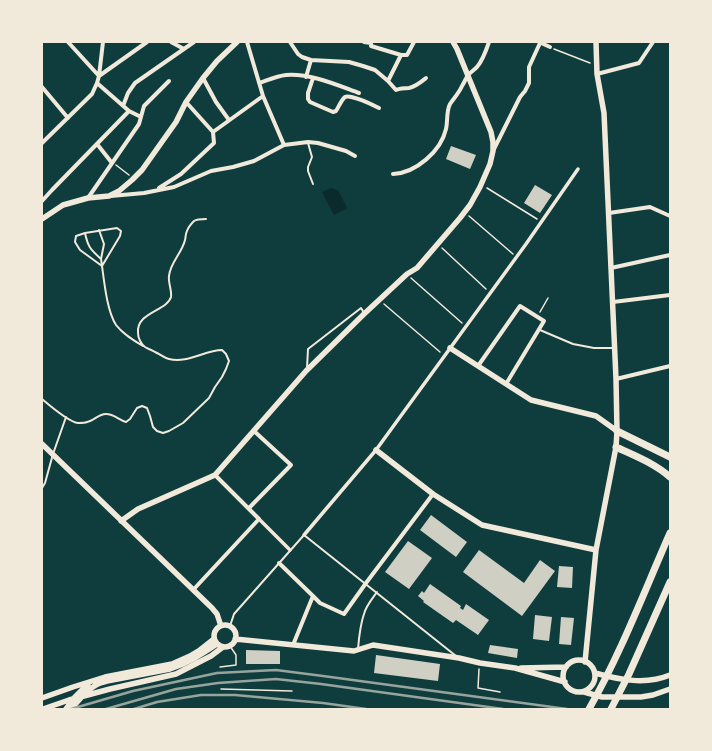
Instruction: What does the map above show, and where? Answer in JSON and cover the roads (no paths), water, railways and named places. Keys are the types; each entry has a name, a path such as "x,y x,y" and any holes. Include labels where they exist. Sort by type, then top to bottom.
{"highway":[{"path":"617,431 670,457"},
{"path":"616,447 648,462 662,470 670,477"},
{"path":"589,709 601,689 670,533"},
{"path":"611,709 639,653 670,582"}],"street":[{"path":"68,42 99,76"},
{"path":"42,143 92,94 98,83 103,42"},
{"path":"99,76 147,42"},
{"path":"171,42 184,49"},
{"path":"123,106 128,93 135,83 194,42"},
{"path":"109,196 119,191 142,170 176,122 186,102 203,78 236,42"},
{"path":"247,42 263,96 284,145"},
{"path":"290,42 298,54 311,60 348,62 375,70 396,90 417,85 426,78"},
{"path":"364,42 371,43 371,46 401,55 407,55 414,42"},
{"path":"121,521 138,510 215,475 306,371 407,274 417,268 470,205 490,164 493,151 493,142 491,132 453,42"},
{"path":"393,174 401,174 421,163 434,152 441,143 447,128 449,106 468,76 481,62 490,42"},
{"path":"493,151 520,97 529,83 529,67 539,42 550,47"},
{"path":"585,662 596,550 616,447 617,431 606,136 604,113 597,74 596,42"},
{"path":"597,74 639,64 653,42"},
{"path":"388,81 401,55"},
{"path":"306,77 311,60"},
{"path":"259,83 286,75 298,75 320,79 359,93"},
{"path":"203,78 216,102 230,120"},
{"path":"313,78 308,93 308,99 310,102 333,112 336,111 343,98 346,96 379,108"},
{"path":"88,198 139,124 144,106 169,81"},
{"path":"98,83 129,111 141,117"},
{"path":"42,87 68,118"},
{"path":"212,132 263,96"},
{"path":"154,191 181,174 214,143 212,132 186,102"},
{"path":"42,201 129,111"},
{"path":"42,219 63,205 74,201 88,198 144,193 174,187 211,171 254,161 284,145 308,142 318,143 346,151 355,156"},
{"path":"97,144 112,163"},
{"path":"304,534 376,450 517,257 578,169"},
{"path":"609,214 650,207 670,216"},
{"path":"611,268 670,255"},
{"path":"613,302 670,295"},
{"path":"478,366 520,306 544,320 506,384"},
{"path":"450,348 531,400 596,416 617,431"},
{"path":"616,379 670,366"},
{"path":"248,508 291,465 254,431"},
{"path":"42,444 194,589 217,614 221,626"},
{"path":"376,450 433,494 482,525 596,550"},
{"path":"215,475 290,550"},
{"path":"279,562 320,603 344,614 433,494"},
{"path":"194,589 259,519"},
{"path":"293,645 313,596"},
{"path":"66,709 75,697 99,679 172,664 218,643 230,646 235,639 236,633 230,626 221,626 216,630 214,633 218,643"},
{"path":"235,639 354,651 373,645 515,668 565,682"},
{"path":"43,709 110,689 176,674 211,656 218,643"},
{"path":"515,668 566,667 573,662 581,660 592,666 595,674 592,686 584,692"},
{"path":"566,667 564,674 565,682 568,687 578,692 584,692 602,697 641,697 670,688"},
{"path":"595,674 612,678 643,681 663,678 670,675"},
{"path":"42,698 91,685"},
{"path":"71,709 91,685"}],"lane":[{"path":"308,142 312,157 308,171 313,184"},
{"path":"144,346 138,338 140,322 149,314 169,301 171,297 169,274 186,240 186,234 194,221 206,219"},
{"path":"117,228 121,231 120,236 102,266 80,250 75,242 76,236 99,230 117,228"},
{"path":"42,399 76,423 88,422 99,415 108,414 126,422 130,419 137,408 142,406 147,408 153,427 157,431 169,431 188,419 209,398 224,373 229,361 226,354 222,350 215,350 179,360 169,359 132,340 123,332 116,324 108,304 101,259 104,244 99,230"},
{"path":"85,233 91,250 101,259"},
{"path":"306,371 308,349 361,308 364,314"},
{"path":"539,329 573,344 594,348 615,348"},
{"path":"42,488 45,483 66,417"},
{"path":"230,626 234,614 304,534 459,658"},
{"path":"358,650 364,613 377,592"}],"water":[{"path":"331,188 338,190 347,208 334,215 322,192"}],"railway":[{"path":"71,709 133,691 217,673 276,670 567,709"},
{"path":"106,709 176,689 218,683 276,679 503,709"},
{"path":"134,709 157,702 201,695 235,695 323,703 366,709"}]}
